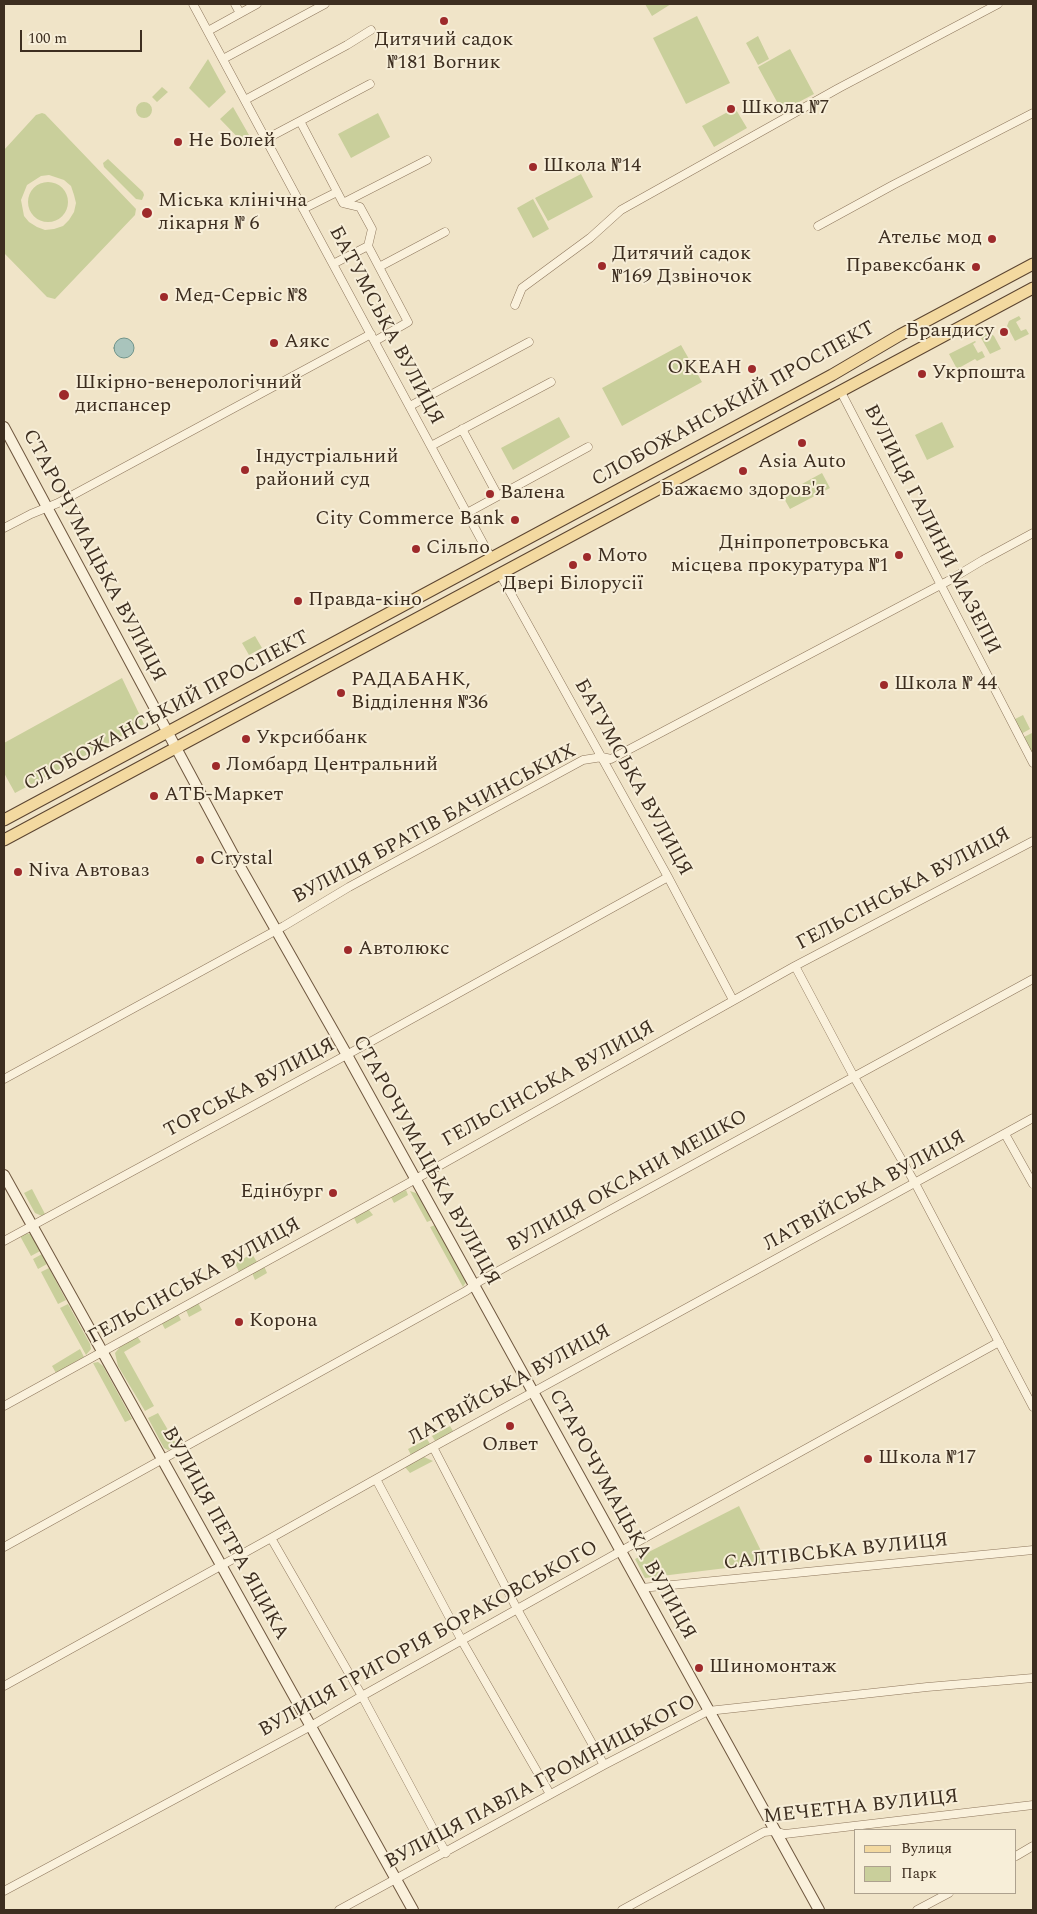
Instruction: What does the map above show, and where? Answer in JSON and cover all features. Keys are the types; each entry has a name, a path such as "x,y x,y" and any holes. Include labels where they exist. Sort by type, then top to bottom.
{"main road":[{"name":"СЛОБОЖАНСЬКИЙ ПРОСПЕКТ","path":"4,820 832,375 900,335 1033,264"},
{"name":"СЛОБОЖАНСЬКИЙ ПРОСПЕКТ","path":"4,840 1033,288"}],"street":[{"name":"БАТУМСЬКА ВУЛИЦЯ","path":"193,4 491,558"},
{"path":"235,4 240,13"},
{"path":"208,31 256,4"},
{"path":"223,59 325,4"},
{"path":"515,305 522,288 590,238 621,210 839,88 998,4"},
{"path":"245,100 371,30"},
{"path":"266,139 370,84"},
{"path":"818,226 1033,113"},
{"path":"300,121 343,204"},
{"path":"343,204 428,160"},
{"path":"304,209 337,192"},
{"path":"343,204 360,207 372,229 368,246 408,322 375,341"},
{"path":"379,267 446,232"},
{"path":"333,264 368,246"},
{"path":"4,528 58,503 371,334"},
{"path":"410,406 529,342"},
{"path":"431,446 551,382"},
{"name":"ВУЛИЦЯ ГАЛИНИ МАЗЕПИ","path":"841,392 932,564 1033,763"},
{"name":"СТАРОЧУМАЦЬКА ВУЛИЦЯ","path":"4,427 176,749 819,1910"},
{"path":"462,429 498,496"},
{"path":"466,513 588,448"},
{"name":"ВУЛИЦЯ БРАТІВ БАЧИНСЬКИХ","path":"4,1079 276,930 349,887 583,760 602,757 611,759 941,585 1033,533"},
{"name":"БАТУМСЬКА ВУЛИЦЯ","path":"500,574 668,877 733,1000"},
{"name":"ГЕЛЬСІНСЬКА ВУЛИЦЯ","path":"4,1406 415,1179 733,1000 1033,841"},
{"name":"ТОРСЬКА ВУЛИЦЯ","path":"4,1242 668,877"},
{"path":"795,966 854,1077 915,1183 1033,1407"},
{"name":"ВУЛИЦЯ ОКСАНИ МЕШКО","path":"4,1546 1033,979"},
{"name":"ЛАТВІЙСЬКА ВУЛИЦЯ","path":"4,1686 433,1446 1033,1118"},
{"path":"1005,1134 1033,1184"},
{"name":"ВУЛИЦЯ ПЕТРА ЯЦИКА","path":"4,1175 413,1910"},
{"name":"ВУЛИЦЯ ГРИГОРІЯ БОРАКОВСЬКОГО","path":"4,1891 311,1726 621,1551 999,1342"},
{"path":"433,1446 517,1610 604,1764"},
{"path":"376,1479 462,1641 550,1794"},
{"path":"271,1538 362,1696 446,1853"},
{"name":"САЛТІВСЬКА ВУЛИЦЯ","path":"641,1588 1033,1550"},
{"name":"ВУЛИЦЯ ПАВЛА ГРОМНИЦЬКОГО","path":"339,1910 446,1853 604,1764 708,1711 927,1687 1033,1678"},
{"name":"МЕЧЕТНА ВУЛИЦЯ","path":"622,1910 764,1832 774,1830 785,1834 1033,1805"},
{"path":"1017,1855 1033,1846"},
{"path":"917,1910 947,1894"}],"green space":[{"path":"645,4 671,4 652,16"},
{"path":"697,16 730,83 686,104 653,38"},
{"path":"758,36 769,59 758,65 746,43"},
{"path":"790,49 814,94 782,111 758,67"},
{"path":"208,59 226,92 209,108 189,88"},
{"path":"162,87 168,92 157,102 152,97"},
{"path":"144,102 152,110 144,118 136,110"},
{"path":"233,107 253,142 248,148 220,119"},
{"path":"735,108 747,128 714,147 702,126"},
{"path":"378,113 390,137 351,158 338,134"},
{"path":"45,114 136,209 135,215 55,299 47,297 4,253 4,150 36,115","holes":["49,175 64,180 71,186 76,203 74,212 69,220 63,226 45,230 29,222 24,216 21,200 27,185 41,176"]},
{"path":"108,159 143,192 142,200 136,199 104,167 103,163"},
{"path":"581,174 593,197 548,221 535,198"},
{"path":"48,182 62,188 68,202 62,216 48,222 34,216 28,202 34,188"},
{"path":"533,199 549,229 533,238 517,208"},
{"path":"1019,316 1021,319 1016,322 1021,331 1026,329 1029,334 1015,341 1007,326 1009,321"},
{"path":"989,332 994,336 1001,349 990,354 980,336"},
{"path":"975,341 973,344 978,353 982,351 985,357 977,361 975,359 957,369 949,354"},
{"path":"681,345 702,382 622,426 602,388"},
{"path":"559,417 570,437 513,470 501,448"},
{"path":"942,422 954,447 927,460 915,435"},
{"path":"822,473 830,488 790,509 782,495"},
{"path":"255,636 262,648 249,655 242,643"},
{"path":"122,678 144,724 15,793 4,773 4,743"},
{"path":"1023,715 1030,729 1021,734 1013,720"},
{"path":"1032,733 1033,751 1031,752 1024,737"},
{"path":"32,1189 45,1214 42,1216 35,1213 24,1193"},
{"path":"406,1190 408,1195 394,1203 391,1197"},
{"path":"410,1191 416,1193 421,1199 432,1220 427,1222"},
{"path":"367,1210 373,1215 357,1224 354,1218"},
{"path":"435,1225 466,1282 463,1287 430,1227"},
{"path":"25,1233 31,1234 42,1250 31,1256 20,1236"},
{"path":"42,1254 47,1264 38,1269 33,1259"},
{"path":"252,1254 257,1262 239,1272 235,1263"},
{"path":"264,1266 267,1273 255,1280 252,1273"},
{"path":"49,1268 66,1300 58,1304 41,1272"},
{"path":"198,1303 202,1310 189,1317 186,1310"},
{"path":"68,1304 90,1344 91,1349 86,1355 60,1308"},
{"path":"178,1314 181,1320 165,1329 161,1322"},
{"path":"137,1336 141,1342 124,1352 154,1406 145,1411 118,1366 115,1353 120,1347"},
{"path":"80,1349 84,1357 56,1373 52,1366"},
{"path":"98,1362 103,1366 132,1419 125,1422 93,1363"},
{"path":"158,1413 178,1447 168,1450 164,1448 148,1418"},
{"path":"450,1426 453,1431 435,1441 432,1436"},
{"path":"427,1439 430,1444 411,1455 408,1449"},
{"path":"424,1457 433,1461 410,1473 405,1467"},
{"path":"739,1506 767,1563 645,1578 635,1559"}],"water":[{"path":"124,338 131,341 134,348 131,355 124,358 117,355 114,348 117,341"}],"place":[{"name":"Дитячий садок №181 Вогник","path":"444,21"},
{"name":"Школа №7","path":"731,109"},
{"name":"Не Болей","path":"178,142"},
{"name":"Школа №14","path":"533,167"},
{"name":"Міська клінічна лікарня № 6","path":"147,213"},
{"name":"Ательє мод","path":"992,239"},
{"name":"Дитячий садок №169 Дзвіночок","path":"602,266"},
{"name":"Правексбанк","path":"976,267"},
{"name":"Мед-Сервіс №8","path":"164,297"},
{"name":"Брандису","path":"1004,332"},
{"name":"Аякс","path":"274,343"},
{"name":"ОКЕАН","path":"752,369"},
{"name":"Укрпошта","path":"922,374"},
{"name":"Шкірно-венерологічний диспансер","path":"64,395"},
{"name":"Asia Auto","path":"802,443"},
{"name":"Індустріальний районий суд","path":"245,470"},
{"name":"Бажаємо здоров'я","path":"743,471"},
{"name":"Валена","path":"490,494"},
{"name":"City Commerce Bank","path":"515,520"},
{"name":"Сільпо","path":"416,549"},
{"name":"Дніпропетровська місцева прокуратура №1","path":"899,555"},
{"name":"Мото","path":"587,557"},
{"name":"Двері Білорусії","path":"573,565"},
{"name":"Правда-кіно","path":"298,601"},
{"name":"Школа № 44","path":"884,685"},
{"name":"РАДАБАНК, Відділення №36","path":"341,693"},
{"name":"Укрсиббанк","path":"246,739"},
{"name":"Ломбард Центральний","path":"216,766"},
{"name":"АТБ-Маркет","path":"154,796"},
{"name":"Crystal","path":"200,860"},
{"name":"Niva Автоваз","path":"18,872"},
{"name":"Автолюкс","path":"348,950"},
{"name":"Едінбург","path":"333,1193"},
{"name":"Корона","path":"239,1322"},
{"name":"Олвет","path":"510,1426"},
{"name":"Школа №17","path":"868,1459"},
{"name":"Шиномонтаж","path":"699,1668"}]}
